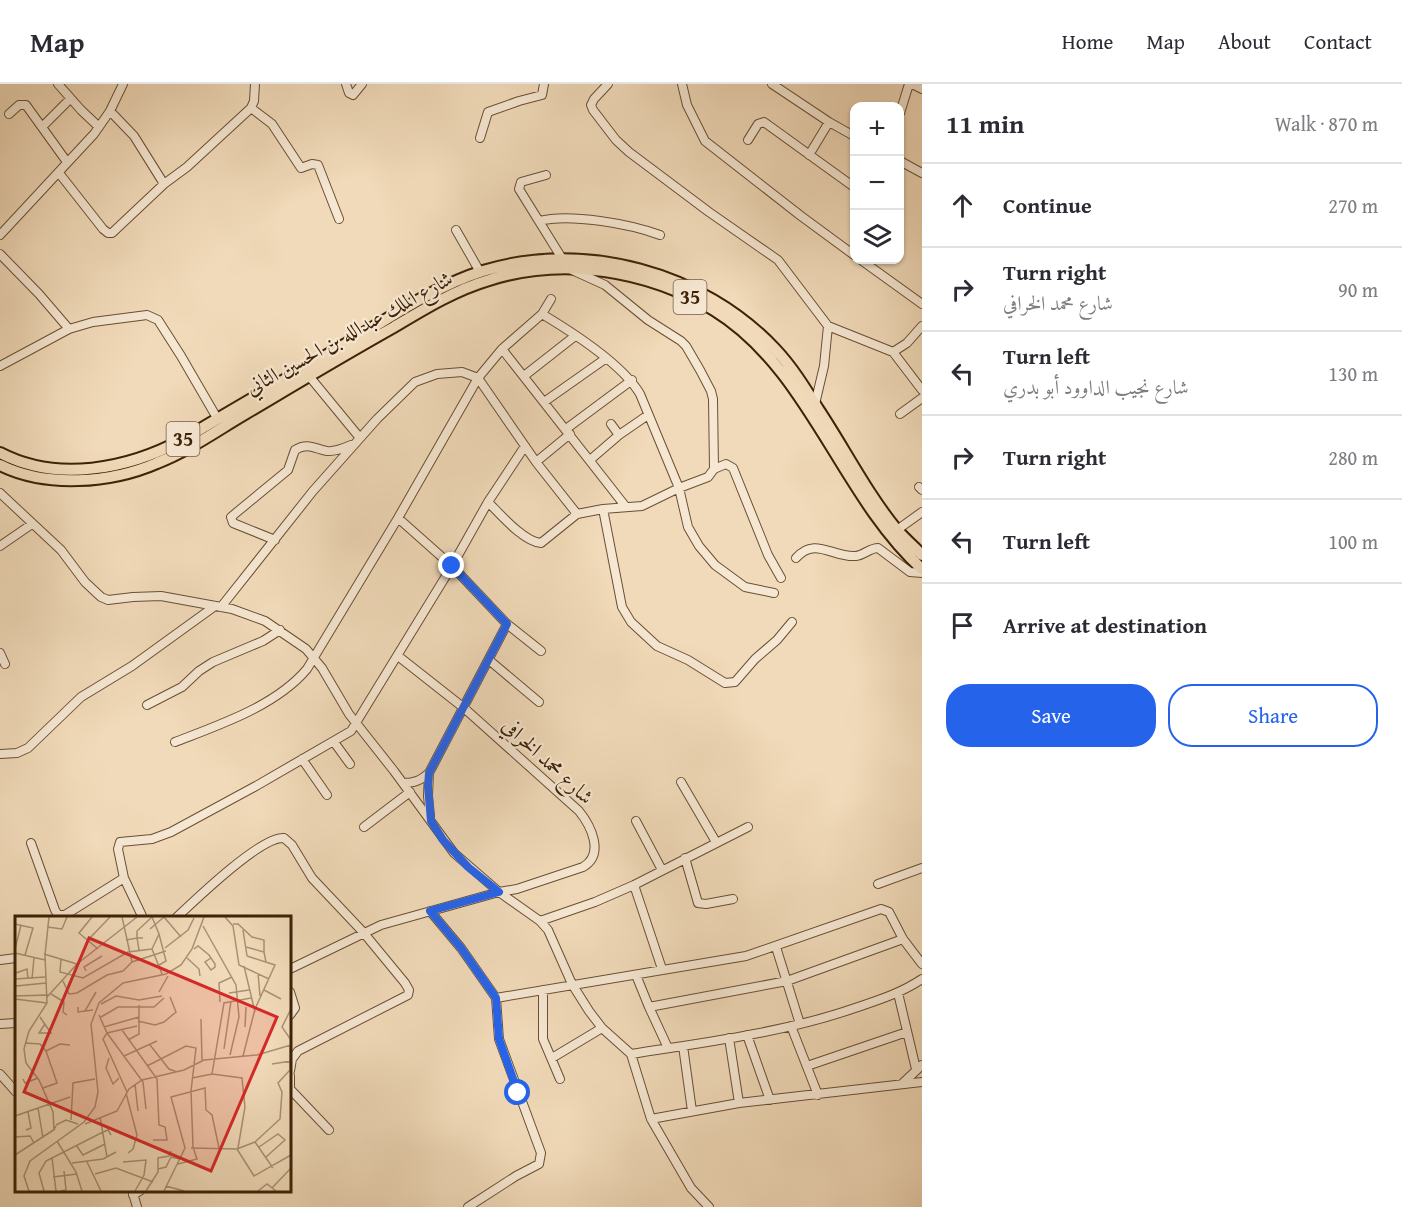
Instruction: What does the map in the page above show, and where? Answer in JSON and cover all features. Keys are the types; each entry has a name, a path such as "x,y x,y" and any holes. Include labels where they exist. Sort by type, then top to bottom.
{"highway":[{"name":"شارع الملك عبدالله بن الحسين الثاني","path":"350,347 488,280 515,273 586,261 650,272 678,282 720,304 745,321 776,350 799,378 897,530 922,555"},
{"name":"شارع الملك عبدالله بن الحسين الثاني","path":"0,453 24,462 50,467 95,468 116,466 154,454 331,358 447,286 480,272 518,263 566,264 652,282 683,293 716,311 737,327 765,353 782,373 869,509 904,552 922,569"},
{"name":"شارع الملك عبدالله بن الحسين الثاني","path":"0,465 24,474 60,479 99,478 143,469 195,444 309,376 331,358"}],"street":[{"path":"58,84 99,127"},
{"path":"0,235 99,127 110,111 123,84"},
{"path":"58,173 108,233 112,233 251,108 254,101 255,84"},
{"path":"345,84 349,93 353,95 362,84"},
{"path":"480,138 488,112 542,95 544,84"},
{"path":"608,84 594,99 592,108 616,140 636,158 709,212 771,254 789,272 828,326 893,352 922,390"},
{"path":"682,84 687,105 705,141 850,251"},
{"path":"772,84 850,133"},
{"path":"904,102 911,84 922,89"},
{"path":"42,127 70,99"},
{"path":"9,114 19,105 24,104 67,162"},
{"path":"251,108 272,124 301,168 312,164 318,165 339,219"},
{"path":"110,111 134,136 164,184"},
{"path":"748,140 759,124 764,122 850,184"},
{"path":"809,155 829,122"},
{"path":"904,163 922,173"},
{"path":"546,175 526,180 519,185 520,192 566,264 605,285 648,320 686,346 711,391 713,399 714,469"},
{"path":"539,221 556,219 615,223 660,235"},
{"path":"456,230 480,272"},
{"path":"0,254 69,329"},
{"path":"867,264 922,304"},
{"path":"175,742 235,718 274,696 303,674 398,518 478,378 502,349 542,314 551,299"},
{"path":"542,314 632,380 679,488 688,526 709,560 745,587 774,593"},
{"path":"0,366 69,329 93,322 152,316 158,320 181,356 217,418"},
{"path":"815,404 824,366 828,326"},
{"path":"893,352 908,343 922,327"},
{"path":"524,376 575,336"},
{"path":"502,349 626,507"},
{"path":"544,402 606,359"},
{"path":"0,754 17,753 27,748 81,697 132,666 218,607 313,491 415,382 437,374 462,372 478,378 536,462 577,514"},
{"path":"309,376 358,441"},
{"path":"536,462 568,432 632,380"},
{"path":"900,414 922,398"},
{"path":"590,460 619,435 648,415"},
{"path":"611,424 619,435"},
{"path":"274,540 233,523 231,517 288,470 298,447 315,446 331,451 358,441"},
{"path":"142,916 124,878 118,849 120,842 152,839 166,834 351,731 452,566 488,502 525,446"},
{"path":"488,502 513,526 537,543 543,542 577,514 642,506 708,477 714,469 728,464 733,468 768,555 781,578"},
{"path":"0,493 61,550 85,582 101,597 108,600 161,596 251,615 280,630 314,657 356,724 404,783 454,853 499,892 540,921 554,939 572,984 602,1028 631,1054 651,1119 691,1188 709,1207"},
{"path":"603,509 622,607 631,622 657,646 688,660 725,683 730,683 735,682 792,622"},
{"path":"897,530 922,512"},
{"path":"398,518 452,566 507,624 542,651"},
{"path":"0,546 32,524"},
{"path":"796,558 801,552 810,548 857,556 878,548 910,572 922,573"},
{"path":"404,783 421,780 429,773 507,624"},
{"path":"147,705 182,687 213,662 263,641 280,630"},
{"path":"0,653 5,664"},
{"name":"شارع محمد الخرافي","path":"291,968 363,932 400,918 517,889 590,863 595,845 587,822 579,811 464,708 398,656"},
{"path":"489,660 540,702"},
{"path":"334,742 350,764"},
{"path":"302,759 327,795"},
{"path":"429,773 428,796 431,821"},
{"path":"681,782 716,842"},
{"path":"364,827 410,792"},
{"path":"636,820 662,870"},
{"path":"540,921 595,902 634,885 748,827"},
{"path":"178,916 225,873 271,840 279,838 292,845 312,878 398,973 408,988 409,994 298,1051 291,1062"},
{"path":"31,843 55,910 61,916 124,878"},
{"path":"685,858 698,903 706,904 734,899"},
{"path":"878,884 922,868"},
{"path":"634,885 662,969"},
{"path":"496,998 662,969 726,961 776,947 881,909 889,912 903,939 922,964"},
{"path":"430,911 461,948 496,998 499,1039 542,1158 539,1164 468,1207"},
{"path":"649,1007 787,981 903,939"},
{"path":"776,947 800,1024"},
{"path":"0,960 15,958"},
{"path":"636,975 668,1048"},
{"path":"631,1054 800,1024 898,993 922,979"},
{"path":"543,990 542,1031 545,1045 560,1079"},
{"path":"898,993 907,1032 919,1067 903,1083"},
{"path":"291,995 295,1008 291,1014"},
{"path":"0,1024 15,1023"},
{"path":"791,1026 818,1095"},
{"path":"552,1058 602,1028"},
{"path":"807,1066 907,1032"},
{"path":"747,1035 770,1100"},
{"path":"729,1038 739,1103"},
{"path":"683,1046 692,1111"},
{"path":"0,1074 15,1091"},
{"path":"651,1119 739,1103 922,1082"},
{"path":"291,1088 328,1130"},
{"path":"132,1193 137,1207"}],"route":[{"path":"452,566 507,624 429,773 429,810 431,821 454,853 499,892 430,911 461,948 496,998 499,1039 518,1093"}]}
